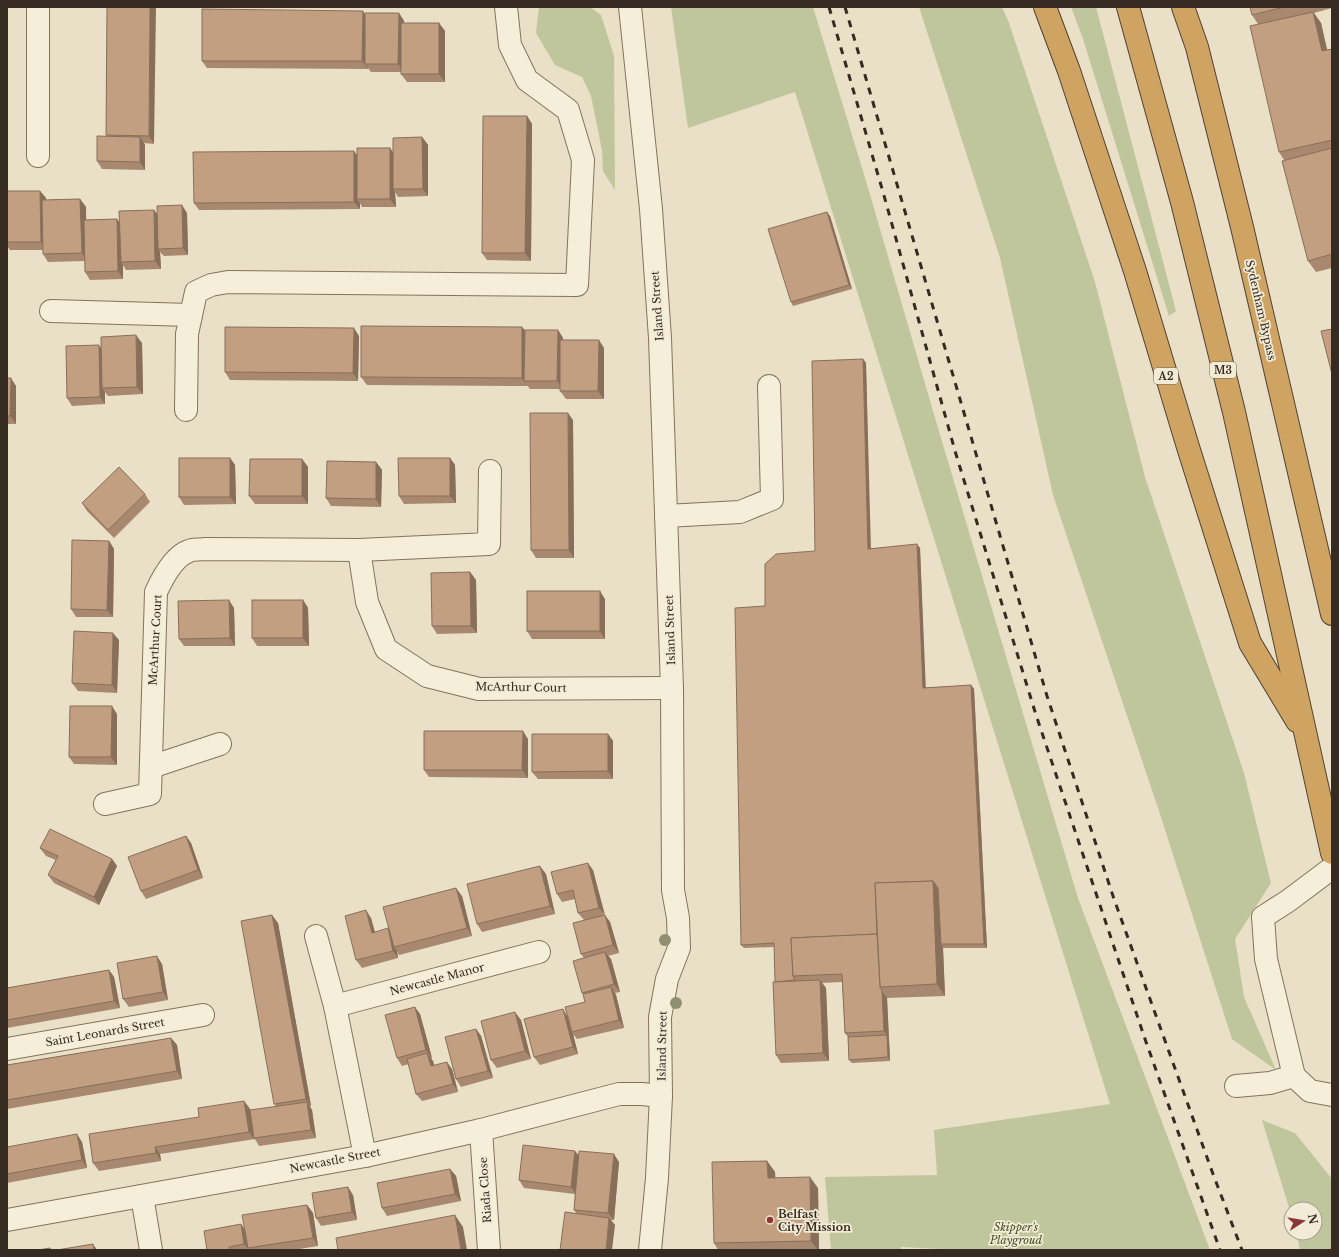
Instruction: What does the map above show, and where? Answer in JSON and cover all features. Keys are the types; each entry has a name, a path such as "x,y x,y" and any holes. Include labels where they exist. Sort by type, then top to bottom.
{"highway":[{"name":"A2","path":"1045,7 1069,71 1135,271 1188,447 1250,643 1306,735 1332,853"},
{"name":"M3","path":"1128,7 1182,202 1234,412 1306,735"},
{"name":"Sydenham Bypass","path":"1183,7 1197,47 1242,227 1332,614"}],"street":[{"path":"38,7 38,156"},
{"path":"186,410 187,334 196,292 210,285 228,282 577,286 583,160 568,110 527,80 510,45 506,7"},
{"name":"Island Street","path":"630,7 651,209 660,338 672,688 673,890 678,918 680,948 667,979 660,1016 661,1096 657,1178 650,1250"},
{"path":"51,311 191,315"},
{"path":"666,516 740,512 772,499 769,386"},
{"name":"McArthur Court","path":"105,804 150,794 156,592 173,563 188,551 204,549 359,550 489,544 490,471"},
{"name":"McArthur Court","path":"359,550 367,602 386,649 427,676 479,689 672,688"},
{"path":"151,767 220,744"},
{"path":"1332,868 1288,902 1263,917 1266,959 1294,1076 1310,1091 1332,1095"},
{"path":"316,936 335,1006 365,1156"},
{"name":"Newcastle Manor","path":"335,1006 539,952"},
{"name":"Saint Leonards Street","path":"7,1049 203,1015"},
{"path":"1236,1086 1270,1083 1294,1076"},
{"name":"Newcastle Street","path":"7,1220 365,1156 481,1130 619,1094 661,1096"},
{"name":"Riada Close","path":"481,1130 489,1250"},
{"path":"142,1196 151,1250"}],"green space":[{"path":"539,7 590,7 601,15 614,56 615,190 603,171 602,150 591,96 582,77 555,65 536,33"},
{"name":"Skipper's Playgroud","path":"671,7 813,7 869,191 1078,898 1210,1250 942,1250 901,1247 901,1250 831,1250 825,1177 937,1175 934,1130 1110,1104 795,92 688,128"},
{"path":"919,7 1002,7 1009,23 1095,282 1145,477 1244,773 1271,883 1235,939 1244,997 1276,1070 1232,1039 1159,811 1053,495 1000,258"},
{"path":"1071,7 1096,7 1176,311 1169,316 1083,39"},
{"path":"1262,1120 1295,1133 1332,1179 1332,1250 1300,1250 1298,1241 1323,1241 1323,1201 1287,1201"}],"building":[{"path":"107,7 150,7 149,136 106,135"},
{"path":"1250,7 1284,7 1252,15"},
{"path":"202,9 363,11 362,61 202,61"},
{"path":"1313,12 1322,51 1332,49 1332,140 1279,152 1250,26"},
{"path":"365,13 399,13 398,64 365,64"},
{"path":"401,23 439,23 439,74 401,74"},
{"path":"483,116 527,116 525,253 482,253"},
{"path":"97,136 140,137 140,162 97,161"},
{"path":"422,137 423,189 393,189 393,138"},
{"path":"357,148 390,148 390,199 357,199"},
{"path":"1332,148 1332,254 1308,261 1282,161"},
{"path":"354,151 354,202 194,203 193,152"},
{"path":"7,191 40,191 41,242 7,242"},
{"path":"80,199 82,253 43,254 42,200"},
{"path":"182,205 183,248 158,249 157,206"},
{"path":"154,210 155,261 121,262 119,211"},
{"path":"827,212 849,285 791,302 768,229"},
{"path":"117,219 118,271 85,272 84,220"},
{"path":"361,326 522,327 522,378 361,377"},
{"path":"225,327 354,328 353,373 225,372"},
{"path":"1332,329 1332,374 1321,331"},
{"path":"525,330 558,330 557,381 524,381"},
{"path":"136,335 137,387 102,388 101,337"},
{"path":"560,340 599,340 598,391 560,391"},
{"path":"99,345 100,397 67,398 66,346"},
{"path":"863,359 868,549 917,544 923,688 971,685 984,944 941,944 938,888 933,881 875,883 877,934 791,938 793,976 795,980 775,982 774,943 741,945 735,608 765,606 765,564 776,554 815,551 812,361"},
{"path":"7,378 11,378 10,416 7,416"},
{"path":"530,413 568,413 569,550 531,550"},
{"path":"179,458 230,458 230,497 179,497"},
{"path":"398,458 450,458 450,496 399,496"},
{"path":"250,459 302,459 302,496 249,496"},
{"path":"327,461 376,462 376,499 326,498"},
{"path":"119,467 145,494 108,530 82,503"},
{"path":"72,540 109,541 107,610 71,609"},
{"path":"470,572 471,626 432,626 431,573"},
{"path":"527,591 600,591 600,631 527,631"},
{"path":"229,600 230,638 179,639 178,601"},
{"path":"252,600 303,600 303,638 252,638"},
{"path":"74,631 113,633 112,685 72,683"},
{"path":"70,706 112,706 111,757 69,757"},
{"path":"424,731 523,731 522,770 424,770"},
{"path":"532,734 608,734 608,771 532,772"},
{"path":"50,829 112,859 94,897 48,875 58,856 40,848"},
{"path":"186,836 198,870 141,891 128,857"},
{"path":"588,863 599,908 578,913 573,890 557,894 551,872"},
{"path":"540,866 550,906 477,924 467,884"},
{"path":"933,881 937,984 880,987 875,883"},
{"path":"456,888 467,928 394,947 383,907"},
{"path":"366,910 372,933 388,928 393,951 356,960 345,916"},
{"path":"272,915 306,1099 274,1104 241,921"},
{"path":"605,915 613,945 581,954 573,923"},
{"path":"877,934 884,1031 845,1033 842,974 793,976 791,938"},
{"path":"605,952 614,984 582,993 573,961"},
{"path":"157,956 163,992 123,999 117,963"},
{"path":"109,970 114,1001 7,1020 7,988"},
{"path":"820,980 823,1053 776,1055 773,982"},
{"path":"611,987 619,1020 572,1032 565,1007 585,1002 583,994"},
{"path":"415,1007 426,1050 397,1058 385,1015"},
{"path":"563,1009 573,1047 534,1057 524,1019"},
{"path":"515,1012 525,1051 491,1060 481,1021"},
{"path":"476,1029 488,1071 456,1079 445,1037"},
{"path":"887,1035 888,1057 849,1060 848,1037"},
{"path":"171,1038 177,1071 7,1100 7,1065"},
{"path":"427,1053 431,1066 447,1062 453,1084 416,1094 407,1059"},
{"path":"244,1101 249,1132 155,1147 156,1153 93,1163 89,1134 199,1117 198,1108"},
{"path":"307,1102 311,1130 254,1138 250,1110"},
{"path":"77,1134 82,1160 7,1174 7,1147"},
{"path":"523,1145 575,1151 571,1187 519,1180"},
{"path":"579,1151 614,1154 608,1213 574,1210"},
{"name":"Belfast City Mission","path":"767,1161 768,1178 810,1177 811,1241 714,1243 712,1162"},
{"path":"450,1169 455,1194 382,1208 377,1183"},
{"path":"348,1187 352,1212 316,1218 312,1193"},
{"path":"307,1205 313,1238 248,1248 242,1215"},
{"path":"565,1212 609,1218 606,1250 560,1250"},
{"path":"455,1215 461,1250 338,1250 336,1238"},
{"path":"241,1224 244,1244 229,1247 230,1250 207,1250 204,1231"},
{"path":"93,1244 94,1250 57,1250"},
{"path":"50,1248 51,1250 38,1250"}],"railway":[{"path":"829,7 883,192 955,451 1036,715 1145,1039 1220,1250"},
{"path":"845,7 1047,696 1114,899 1213,1174 1242,1250"}],"place":[{"name":"Belfast City Mission","path":"770,1220"}]}
